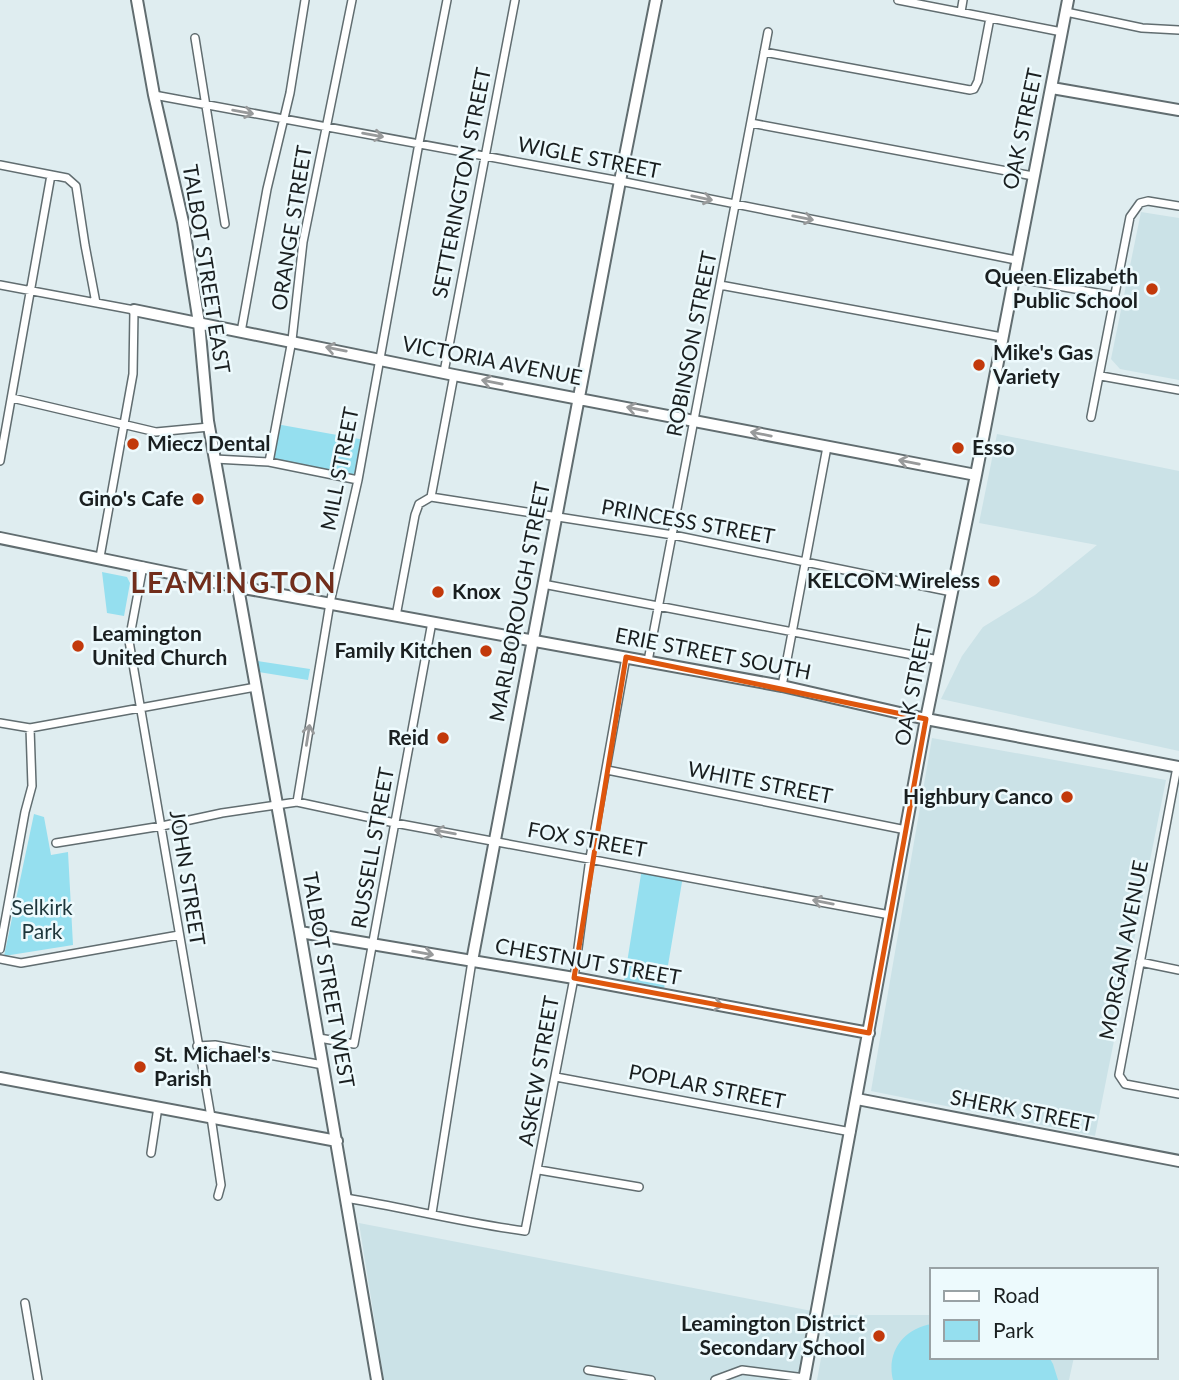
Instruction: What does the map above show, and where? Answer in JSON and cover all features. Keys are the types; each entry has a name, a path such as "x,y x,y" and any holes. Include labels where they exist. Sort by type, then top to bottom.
{"street":[{"name":"TALBOT STREET EAST","path":"137,0 154,96 183,222 199,323 209,427 238,587"},
{"path":"241,332 267,189 290,93 305,0"},
{"name":"ORANGE STREET","path":"269,462 292,340 303,242 352,0"},
{"name":"MILL STREET","path":"297,802 330,603 358,480 447,0"},
{"name":"SETTERINGTON STREET","path":"431,497 485,157 515,0"},
{"name":"MARLBOROUGH STREET","path":"432,1213 472,961 656,0"},
{"path":"898,0 1062,32"},
{"path":"961,12 963,0"},
{"name":"OAK STREET","path":"804,1379 926,719 1068,0"},
{"path":"1066,12 1142,28 1179,30"},
{"path":"764,52 970,90 974,89 978,81 990,18"},
{"name":"ROBINSON STREET","path":"648,661 768,32"},
{"path":"195,38 225,224"},
{"path":"1052,88 1179,110"},
{"name":"WIGLE STREET","path":"154,96 620,181 1016,260"},
{"path":"751,123 1033,176"},
{"path":"0,165 67,178 76,186 96,303"},
{"path":"0,461 51,175"},
{"path":"1091,417 1130,217 1140,203 1148,201 1179,206"},
{"path":"1013,278 1114,296"},
{"name":"VICTORIA AVENUE","path":"0,285 976,474"},
{"path":"720,285 1002,337"},
{"path":"100,557 133,374 134,310"},
{"path":"1101,376 1179,390"},
{"path":"12,398 156,432 209,427"},
{"path":"782,686 827,447"},
{"path":"215,459 269,462 358,480"},
{"path":"396,615 408,542 419,504 431,497"},
{"name":"PRINCESS STREET","path":"431,497 673,535 952,592"},
{"name":"ERIE STREET SOUTH","path":"0,538 238,587 782,686 926,719 1178,767"},
{"name":"JOHN STREET","path":"143,566 129,641 211,1117 221,1185 218,1196"},
{"path":"543,584 939,660"},
{"name":"TALBOT STREET WEST","path":"238,587 377,1380"},
{"name":"RUSSELL STREET","path":"319,1038 354,1044 432,622"},
{"name":"ASKEW STREET","path":"432,1213 475,1224 526,1231 574,978 590,859 626,657"},
{"path":"0,723 30,729 76,718 256,687"},
{"path":"0,949 32,786 30,729"},
{"name":"MORGAN AVENUE","path":"1178,767 1119,1074 1125,1084 1179,1094"},
{"name":"WHITE STREET","path":"607,770 906,830"},
{"name":"FOX STREET","path":"56,843 297,802 395,823 890,915"},
{"name":"CHESTNUT STREET","path":"300,932 574,978 869,1033"},
{"path":"0,959 21,963 179,935"},
{"path":"1140,962 1179,970"},
{"path":"197,1045 215,1045 323,1065"},
{"name":"POPLAR STREET","path":"556,1077 851,1132"},
{"path":"0,1078 337,1141"},
{"name":"SHERK STREET","path":"857,1099 1179,1161"},
{"path":"151,1153 158,1107"},
{"path":"539,1170 639,1187"},
{"path":"346,1198 432,1213"},
{"path":"25,1303 38,1380"},
{"path":"588,1370 651,1380"},
{"path":"715,1380 742,1370 804,1379"}],"highlighted area":[{"path":"626,657 926,719 869,1033 574,978"}],"shaded area":[{"name":"Queen Elizabeth Public School","path":"1141,212 1179,218 1179,380 1120,369 1111,359"},
{"name":"Highbury Canco","path":"997,434 1179,471 1179,751 941,699 962,656 983,627 1035,595 1097,545 979,523"},
{"name":"Highbury Canco","path":"932,738 1166,780 1095,1136 871,1091"},
{"path":"359,1223 812,1311 798,1380 384,1380"},
{"name":"Leamington District Secondary School","path":"829,1315 930,1315 930,1359 1074,1359 1069,1380 817,1380"}],"green space":[{"path":"276,424 365,440 358,480 269,462"},
{"path":"102,572 127,577 130,583 124,616 107,613"},
{"path":"251,660 310,669 308,680 253,671"},
{"name":"Selkirk Park","path":"34,814 44,817 51,855 68,852 73,945 4,956"},
{"path":"642,868 683,876 663,995 623,988"},
{"path":"930,1324 930,1359 1050,1359 1058,1380 893,1380 892,1360 899,1343 913,1330"}],"place":[{"name":"Queen Elizabeth Public School","path":"1152,289"},
{"name":"Mike's Gas Variety","path":"979,365"},
{"name":"Miecz Dental","path":"133,444"},
{"name":"Esso","path":"958,448"},
{"name":"Gino's Cafe","path":"198,499"},
{"name":"KELCOM Wireless","path":"994,581"},
{"name":"Knox","path":"438,592"},
{"name":"Leamington United Church","path":"78,646"},
{"name":"Family Kitchen","path":"486,651"},
{"name":"Reid","path":"443,738"},
{"name":"Highbury Canco","path":"1067,797"},
{"name":"St. Michael's Parish","path":"140,1067"},
{"name":"Leamington District Secondary School","path":"879,1336"}],"district":[{"name":"LEAMINGTON","path":"234,583"}]}
